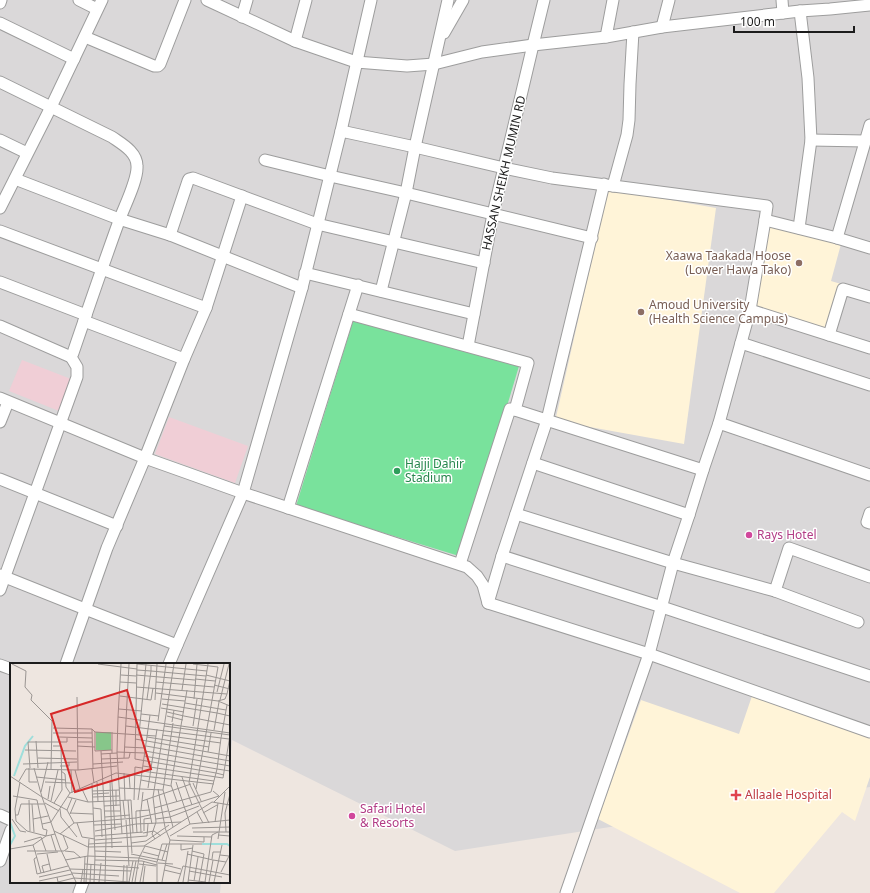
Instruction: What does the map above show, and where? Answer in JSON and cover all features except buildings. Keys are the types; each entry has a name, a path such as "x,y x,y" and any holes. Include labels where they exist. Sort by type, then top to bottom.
{"street":[{"path":"1,204 51,107 100,5 79,0"},
{"path":"85,37 154,66 158,66 185,0"},
{"path":"207,0 294,41 356,62 407,66 434,64 482,52 606,37 662,27 800,11 831,5 870,5"},
{"path":"242,17 246,0"},
{"path":"294,41 306,0"},
{"path":"169,663 242,493 302,288 341,131 371,0"},
{"path":"381,291 406,193 448,0"},
{"path":"438,44 463,0"},
{"name":"HASSAN SHEIKH MUMIN RD","path":"468,346 493,214 532,45 544,0"},
{"path":"606,37 613,0"},
{"path":"662,27 669,0"},
{"path":"782,0 784,13"},
{"path":"799,228 811,140 808,78 800,11"},
{"path":"0,23 74,59"},
{"path":"488,603 547,420 592,238 608,185 626,135 629,120 633,32"},
{"path":"0,82 112,137 127,147 135,157 137,165 135,178 119,219 71,357"},
{"path":"838,238 870,125"},
{"path":"341,131 552,178 767,206 750,310 719,423 673,562 649,654 566,893"},
{"path":"0,140 28,153"},
{"path":"811,140 865,140"},
{"path":"265,160 592,238"},
{"path":"15,178 119,219 170,235 302,288"},
{"path":"170,235 189,179 193,178 317,224 484,263"},
{"path":"66,663 107,548 206,308 242,196"},
{"path":"764,220 838,238 870,248"},
{"path":"0,231 206,308"},
{"path":"305,273 474,314"},
{"path":"0,282 184,359"},
{"path":"288,508 358,285"},
{"path":"829,335 843,289 870,297"},
{"path":"750,310 870,348"},
{"path":"348,314 528,363 515,410"},
{"path":"0,326 71,357 77,367 77,377 36,494 2,576 0,590"},
{"path":"741,343 870,385"},
{"path":"0,422 4,400 145,458 242,493 460,564 467,567 477,576 483,585 488,603"},
{"path":"460,564 510,409 703,470"},
{"path":"719,423 870,475"},
{"path":"533,463 689,515"},
{"path":"0,479 117,526"},
{"path":"516,514 673,562 775,591 858,622"},
{"path":"870,514 867,522 870,523"},
{"path":"775,591 789,548 870,577"},
{"path":"502,556 870,676"},
{"path":"2,576 177,645"},
{"path":"488,603 649,654 870,732"},
{"path":"0,665 10,670"},
{"path":"0,815 10,820"},
{"path":"0,861 10,833"},
{"path":"79,893 83,883"}],"shaded area":[{"path":"0,0 870,0 870,787 455,851 232,740 230,763 230,663 10,663 10,883 221,883 220,893 0,893"},
{"name":"Amoud University (Health Science Campus)","path":"608,189 716,208 684,444 573,424 556,417"},
{"name":"Xaawa Taakada Hoose (Lower Hawa Tako)","path":"769,227 841,244 831,281 841,284 826,330 754,307"},
{"path":"22,360 71,379 59,411 9,391"},
{"path":"169,417 248,446 235,483 155,454"},
{"name":"Allaale Hospital","path":"752,696 870,737 870,777 855,821 842,812 774,893 740,893 598,819 641,700 739,734"}],"green space":[{"name":"Hajji Dahir Stadium","path":"353,321 519,366 459,556 296,506"}],"place":[{"name":"Xaawa Taakada Hoose (Lower Hawa Tako)","path":"799,263"},
{"name":"Amoud University (Health Science Campus)","path":"641,312"},
{"name":"Hajji Dahir Stadium","path":"397,471"},
{"name":"Rays Hotel","path":"749,535"},
{"name":"Allaale Hospital","path":"736,795"},
{"name":"Safari Hotel & Resorts","path":"352,816"}]}
